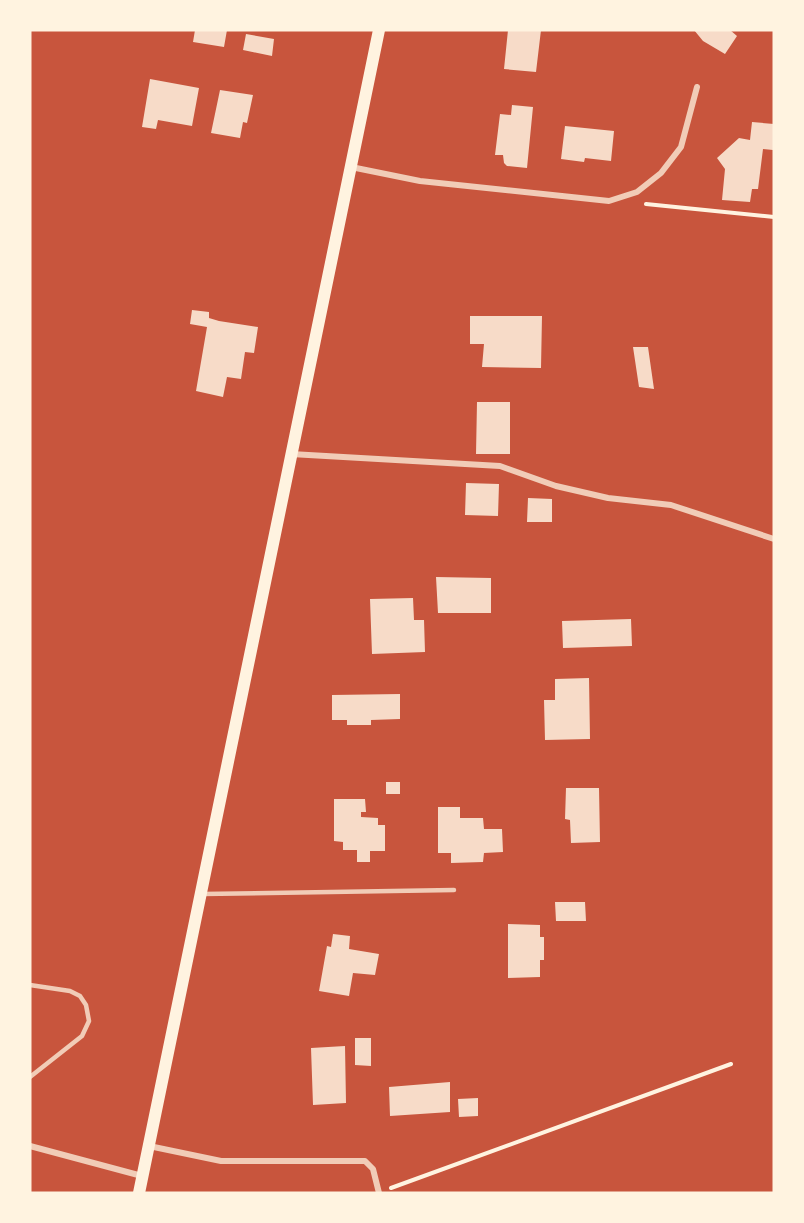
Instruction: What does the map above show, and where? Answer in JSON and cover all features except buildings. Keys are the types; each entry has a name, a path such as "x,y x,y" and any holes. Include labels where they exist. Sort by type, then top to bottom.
{"main road":[{"path":"139,1193 379,30"}],"street":[{"path":"350,167 420,181 609,201 637,192 661,173 681,147 697,87"},
{"path":"291,454 500,466 556,486 608,498 671,505 774,539"},
{"path":"30,1146 142,1176"},
{"path":"148,1146 221,1161 365,1161 373,1169 379,1193"}],"lane":[{"path":"200,894 454,890"},
{"path":"30,985 70,991 80,996 86,1005 88,1021 82,1036 30,1077"}],"path":[{"path":"644,204 774,217"},
{"path":"379,1193 731,1064"}]}
